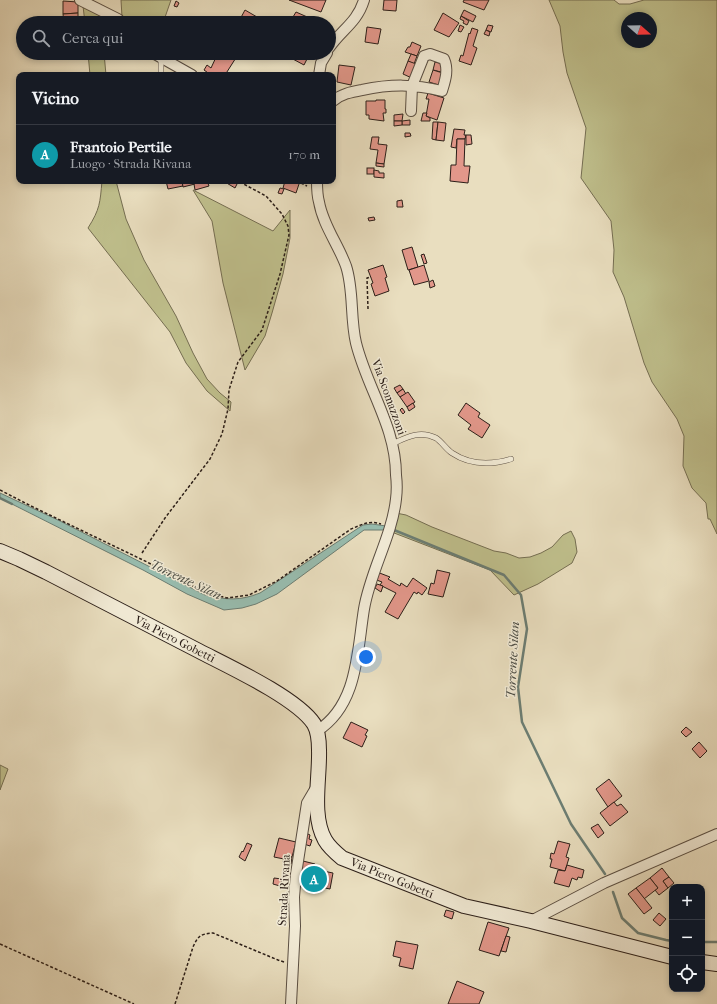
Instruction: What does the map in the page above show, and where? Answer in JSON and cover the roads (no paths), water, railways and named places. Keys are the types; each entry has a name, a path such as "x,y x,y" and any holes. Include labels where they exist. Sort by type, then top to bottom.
{"street":[{"path":"80,0 112,16"},
{"path":"336,40 354,22 364,0"},
{"path":"166,60 187,72"},
{"path":"320,72 322,60"},
{"path":"336,99 340,96 384,86 412,86 411,111"},
{"name":"Via Scomazzoni","path":"314,184 327,226 349,277 352,324 356,344 390,433 395,453 396,474 396,499 390,526 364,607 358,655 350,690 330,721 317,731"},
{"name":"Via Piero Gobetti","path":"0,551 46,572 246,676 292,703 306,714 314,724 317,731 319,754 317,807 319,821 325,840 342,858 464,906 669,956"},
{"name":"Strada Rivana","path":"291,1004 296,874 307,802 319,782"},
{"path":"531,922 604,883 717,834"},
{"path":"705,962 717,964"}],"lane":[{"path":"158,60 160,72"},
{"path":"392,444 408,436 426,435 437,439 452,453 480,464 496,463 511,459"}],"waterway":[{"name":"Torrente Silan","path":"0,498 12,504"},
{"name":"Torrente Silan","path":"394,530 504,575 521,595 527,629 518,687 522,722 571,824 605,874"},
{"name":"Torrente Silan","path":"613,892 622,918 638,933 669,940"},
{"name":"Torrente Silan","path":"705,942 717,942"}],"place":[{"name":"Frantoio Pertile","path":"314,879"}]}
